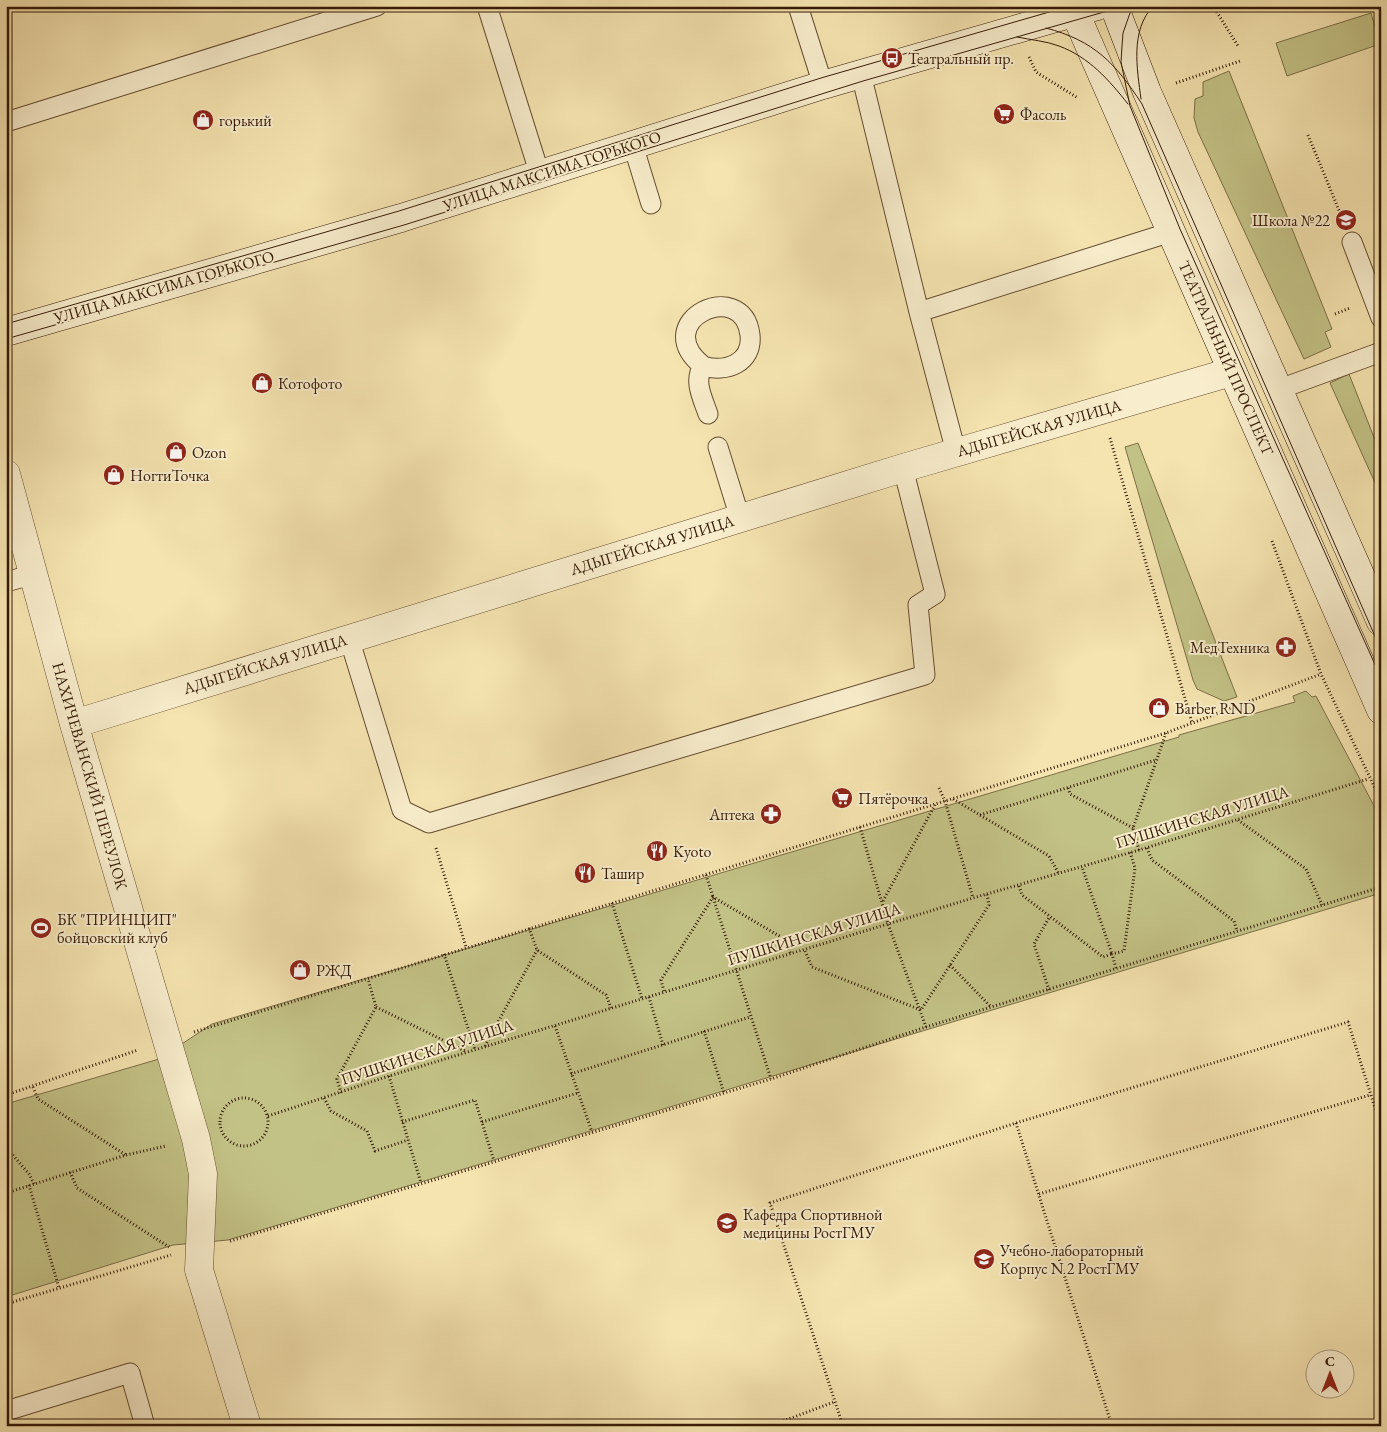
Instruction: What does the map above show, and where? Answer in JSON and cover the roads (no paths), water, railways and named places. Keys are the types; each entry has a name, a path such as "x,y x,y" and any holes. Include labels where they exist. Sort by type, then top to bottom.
{"main road":[{"name":"ТЕАТРАЛЬНЫЙ ПРОСПЕКТ","path":"1114,6 1147,92 1381,622"},
{"name":"УЛИЦА МАКСИМА ГОРЬКОГО","path":"6,332 277,255 540,175 823,85 1081,8"},
{"name":"ТЕАТРАЛЬНЫЙ ПРОСПЕКТ","path":"1081,8 1171,232 1381,710"},
{"name":"АДЫГЕЙСКАЯ УЛИЦА","path":"74,724 903,468 1231,372"},
{"name":"НАХИЧЕВАНСКИЙ ПЕРЕУЛОК","path":"6,474 74,724 196,1139 202,1174 198,1251 199,1270 248,1426"}],"lane":[{"path":"6,122 377,6"},
{"path":"487,6 540,175"},
{"path":"798,6 823,85"},
{"path":"861,74 919,312 956,452"},
{"path":"633,145 651,204"},
{"path":"919,312 1171,232"},
{"path":"1352,242 1381,318"},
{"path":"1278,390 1381,352"},
{"path":"703,366 699,372 698,383 708,414"},
{"path":"718,447 740,518"},
{"path":"348,638 402,810 429,823 925,675 918,606 935,594 903,468"},
{"path":"6,582 34,574"},
{"path":"6,1410 130,1373 146,1426"}],"tram line":[{"path":"6,324 399,211 821,78 1070,6"},
{"path":"6,339 404,225 863,81 1125,6"},
{"path":"1136,6 1130,13 1123,33 1121,62 1130,106 1180,229 1381,678"},
{"path":"1141,99 1137,63 1138,38 1146,16 1153,6"},
{"path":"1046,28 1063,33 1091,47 1113,65 1142,104 1381,650"},
{"path":"1017,37 1054,44 1080,56 1098,70 1128,104"}],"place":[{"name":"Театральный пр.","path":"892,58"},
{"name":"Фасоль","path":"1004,114"},
{"name":"горький","path":"203,120"},
{"name":"Школа №22","path":"1346,220"},
{"name":"Котофото","path":"262,383"},
{"name":"Ozon","path":"176,452"},
{"name":"НогтиТочка","path":"114,475"},
{"name":"МедТехника","path":"1286,647"},
{"name":"Barber RND","path":"1159,708"},
{"name":"Пятёрочка","path":"842,798"},
{"name":"Аптека","path":"771,814"},
{"name":"Kyoto","path":"657,851"},
{"name":"Ташир","path":"585,873"},
{"name":"БК \"ПРИНЦИП\" бойцовский клуб","path":"41,928"},
{"name":"РЖД","path":"300,970"},
{"name":"Кафедра Спортивной медицины РостГМУ","path":"727,1223"},
{"name":"Учебно-лабораторный Корпус N 2 РостГМУ","path":"984,1259"}]}
